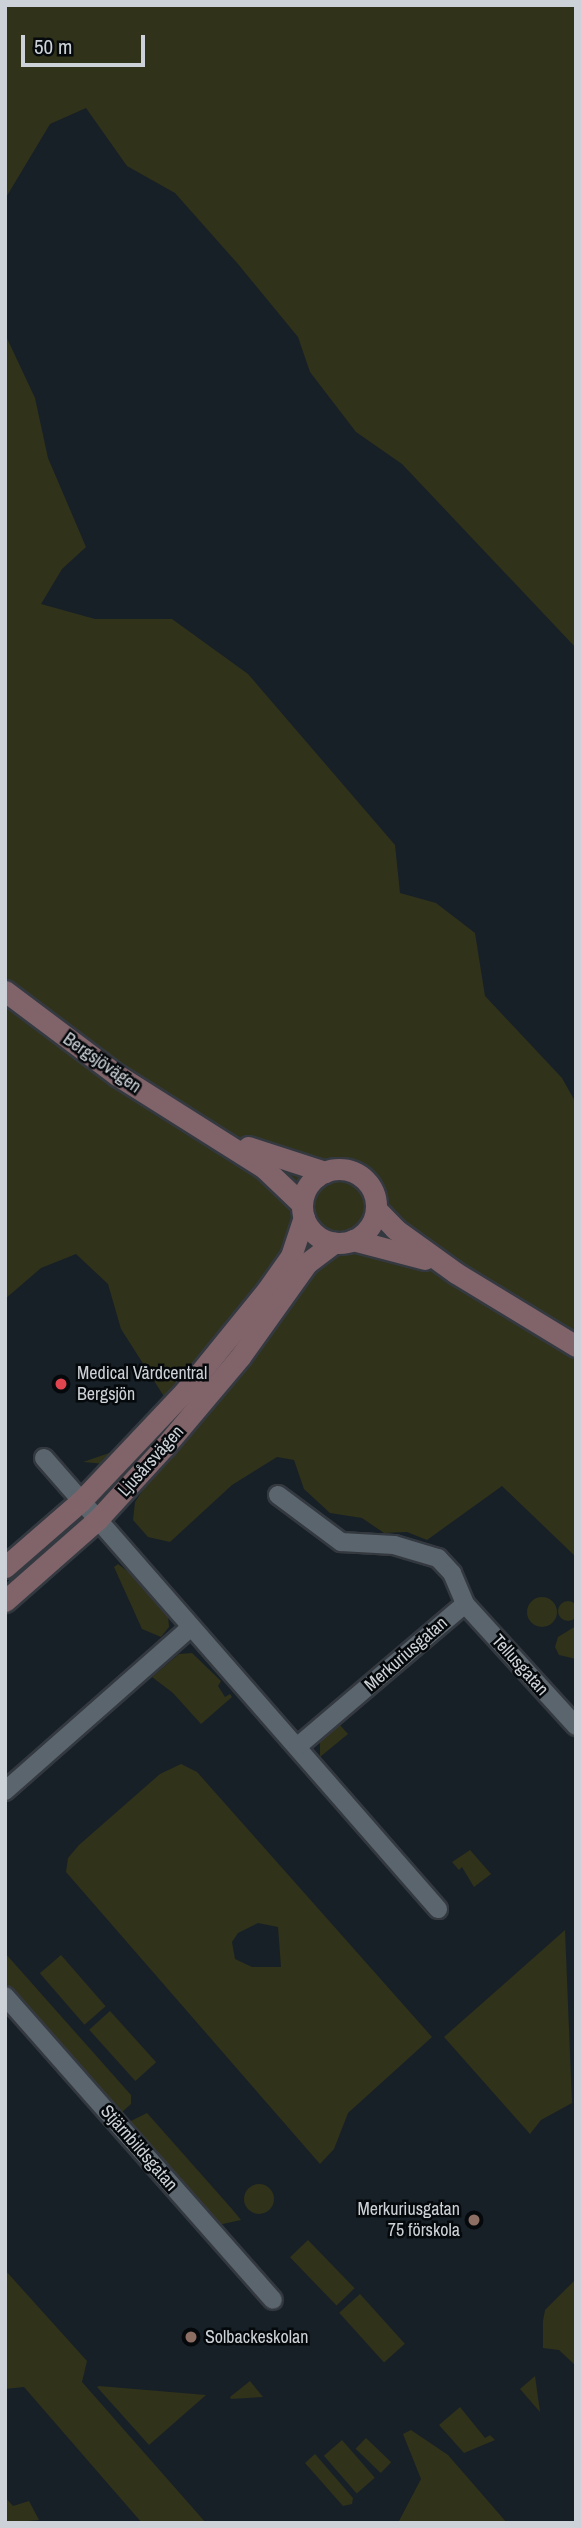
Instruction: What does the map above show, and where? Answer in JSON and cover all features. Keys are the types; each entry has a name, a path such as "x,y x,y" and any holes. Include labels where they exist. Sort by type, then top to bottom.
{"main road":[{"name":"Bergsjövägen","path":"5,991 89,1055 264,1168 303,1211 315,1234 395,1248 456,1273"},
{"name":"Bergsjövägen","path":"204,1129 289,1163 325,1172 345,1169 363,1178 372,1189 376,1209 395,1229 456,1273 576,1346"},
{"path":"303,1211 309,1185 325,1172"},
{"path":"343,1241 369,1228 376,1209"},
{"name":"Ljusårsvägen","path":"5,1567 81,1501 242,1323 291,1256 303,1211"},
{"name":"Ljusårsvägen","path":"5,1601 97,1519 200,1406 307,1263 343,1241"}],"street":[{"path":"44,1458 438,1909"},
{"name":"Merkuriusgatan","path":"278,1494 341,1542 394,1545 438,1558 452,1573 465,1604 298,1746"},
{"name":"Tellusgatan","path":"465,1604 576,1726"},
{"path":"5,1791 191,1627"},
{"name":"Stjärnbildsgatan","path":"5,1996 273,2300"}],"green space":[{"path":"5,5 576,5 576,648 402,464 356,432 310,372 298,337 238,264 175,193 127,166 86,108 50,124 5,199"},
{"path":"5,334 35,398 48,458 86,547 62,569 41,604 95,619 172,619 248,674 395,845 400,893 436,903 475,933 485,996 562,1078 576,1103 576,1557 502,1486 427,1540 407,1532 384,1533 362,1518 330,1513 304,1489 294,1460 277,1457 232,1485 170,1542 148,1537 133,1520 135,1502 183,1430 167,1402 105,1464 83,1462 115,1451 165,1398 121,1329 108,1284 76,1254 41,1268 5,1299"},
{"path":"118,1564 135,1577 168,1616 169,1627 161,1637 142,1629 114,1567"},
{"path":"542,1597 548,1598 556,1606 556,1618 548,1626 542,1627 536,1626 528,1618 527,1612 528,1606 536,1598"},
{"path":"568,1601 575,1604 578,1611 575,1618 568,1621 561,1618 558,1611 561,1604"},
{"path":"576,1626 576,1659 559,1655 555,1647 558,1637"},
{"path":"192,1653 221,1681 218,1686 225,1697 230,1694 232,1697 201,1724 173,1693 152,1677 179,1654"},
{"path":"339,1724 348,1734 320,1757 320,1741"},
{"path":"181,1764 197,1772 432,2037 348,2113 334,2149 320,2164 66,1872 68,1858 79,1845 160,1774","holes":["258,1923 278,1927 281,1967 252,1967 235,1959 232,1942 238,1933"]},
{"path":"470,1850 491,1874 474,1887 462,1867 459,1870 452,1862"},
{"path":"565,1930 572,2103 541,2120 530,2134 444,2037"},
{"path":"5,1953 131,2095 131,2104 122,2112 5,1985"},
{"path":"61,1955 106,2006 84,2025 40,1973"},
{"path":"110,2011 156,2062 135,2081 89,2030"},
{"path":"147,2113 241,2220 218,2225 132,2128 131,2121"},
{"path":"259,2184 270,2188 274,2199 270,2210 259,2214 248,2210 244,2199 248,2188"},
{"path":"308,2240 355,2288 337,2306 290,2257"},
{"path":"5,2270 87,2361 82,2382 206,2523 142,2523 24,2387 5,2389"},
{"path":"576,2279 576,2366 559,2350 543,2348 543,2321 545,2310"},
{"path":"360,2294 405,2344 384,2363 339,2313"},
{"path":"535,2376 540,2412 520,2389"},
{"path":"250,2381 263,2397 231,2399 230,2397"},
{"path":"99,2386 206,2395 149,2445 97,2387"},
{"path":"460,2407 485,2438 490,2435 495,2440 464,2453 439,2425"},
{"path":"411,2430 448,2455 507,2523 398,2523 421,2479 403,2434"},
{"path":"366,2438 391,2462 381,2473 356,2449"},
{"path":"342,2440 375,2478 357,2493 324,2456"},
{"path":"315,2454 353,2498 352,2504 343,2506 305,2463"},
{"path":"5,2497 13,2506 29,2501 39,2520 5,2523"}],"place":[{"name":"Medical Vårdcentral Bergsjön","path":"61,1384"},
{"name":"Merkuriusgatan 75 förskola","path":"474,2220"},
{"name":"Solbackeskolan","path":"191,2337"}]}
